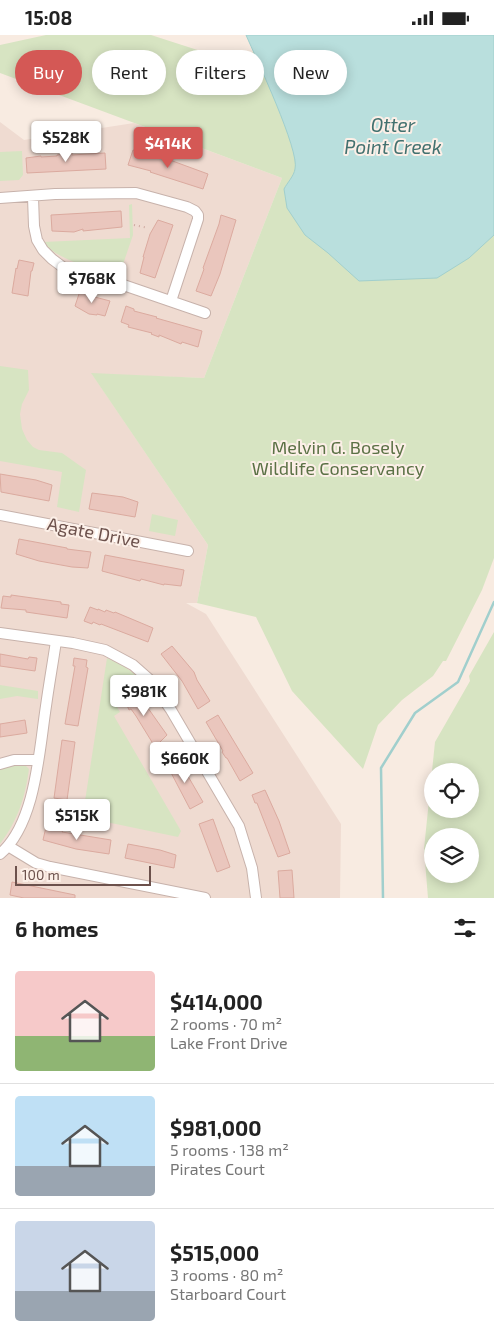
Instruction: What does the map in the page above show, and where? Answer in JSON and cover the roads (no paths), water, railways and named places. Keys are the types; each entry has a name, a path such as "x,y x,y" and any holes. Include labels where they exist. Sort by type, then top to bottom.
{"street":[{"path":"0,198 55,194 136,193 195,211 198,219 171,301"},
{"path":"33,197 34,226 37,240 43,250 64,268 103,278 205,313"},
{"name":"Agate Drive","path":"0,515 188,551"},
{"path":"0,633 87,645 120,657 144,674 156,687 171,710 239,826 252,868 256,898"},
{"path":"0,854 19,830 27,811 38,760 56,641"},
{"path":"0,764 14,760 38,760"},
{"path":"8,846 36,863 50,867 205,898"}],"water":[{"name":"Otter Point Creek","path":"246,35 494,35 494,235 469,258 437,278 359,281 305,235 287,208 284,189 294,172 295,159 284,125 264,76 264,50 253,50"}],"waterway":[{"path":"383,898 381,768 415,713 458,682 494,602"}],"park label":[{"name":"Melvin G. Bosely Wildlife Conservancy","path":"338,458"}]}
